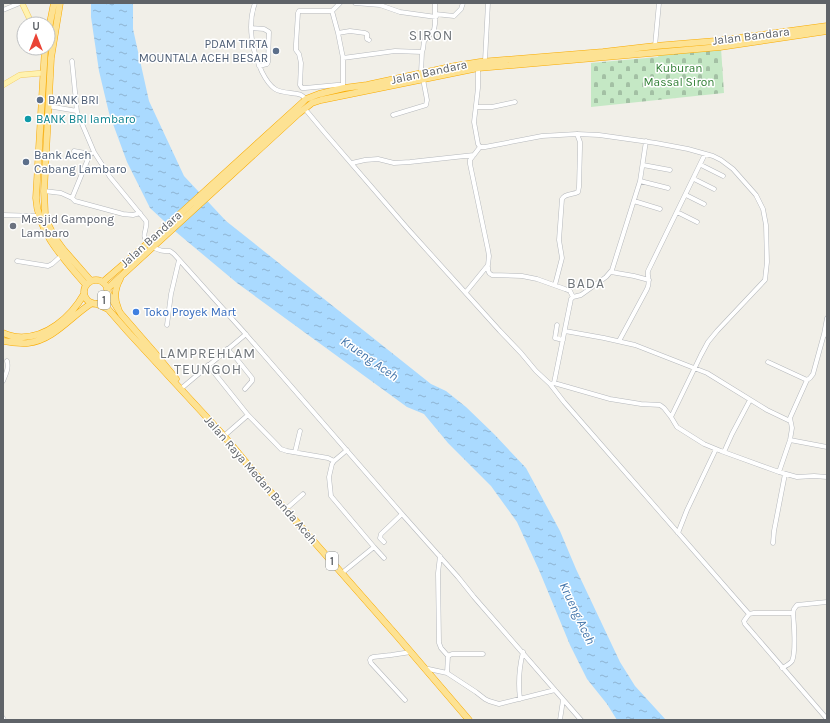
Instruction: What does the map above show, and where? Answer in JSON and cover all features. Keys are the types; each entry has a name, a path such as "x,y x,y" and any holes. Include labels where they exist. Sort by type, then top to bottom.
{"highway":[{"path":"51,16 54,3"},
{"path":"60,3 51,58 44,191 45,214 46,220 55,238 88,283"},
{"name":"Jalan Bandara","path":"422,76 454,66 485,61 603,52 716,41 827,26"},
{"name":"Jalan Bandara","path":"297,111 305,109 312,103 321,100 422,76 478,68 720,47 827,31"},
{"path":"44,56 36,207 51,243 61,256 88,283"},
{"name":"Jalan Bandara","path":"107,291 151,245 297,111 306,99 344,86 368,88"},
{"name":"Jalan Bandara","path":"103,282 151,245"},
{"path":"121,314 116,304 116,293 117,284 123,274"},
{"name":"1","path":"96,280 103,282 107,291 104,301 94,304 86,300 83,291 88,283 96,280"},
{"name":"Jalan Raya Medan Banda Aceh","path":"107,291 121,314 183,387 194,403"},
{"path":"3,333 24,338 45,332 61,322 78,305 84,294"},
{"path":"3,341 28,343 42,339 56,331 82,309 94,304"},
{"name":"Jalan Raya Medan Banda Aceh","path":"94,304 108,309 128,333 224,436 469,720"}],"main road":[{"path":"21,3 28,16"},
{"path":"3,85 20,75 43,73"}],"street":[{"path":"3,10 21,3"},
{"path":"255,3 251,28 253,43 256,59 266,80 282,92 300,94 306,99"},
{"path":"300,94 302,88 300,85 301,63 299,54 296,50 298,11 332,11 340,3"},
{"path":"355,3 380,5 400,12 436,16 454,16 461,9 463,3"},
{"path":"394,115 426,105 427,100 422,76 422,52 424,41 434,30 436,16 435,3"},
{"path":"485,61 488,3"},
{"path":"655,46 659,3"},
{"path":"302,88 344,86 338,33 332,11"},
{"path":"251,28 266,30 270,34 268,62 267,64 259,66"},
{"path":"338,33 350,31 365,33 367,34 367,39 369,40"},
{"path":"342,58 395,51 422,52"},
{"path":"72,62 77,110 92,153 110,178 146,221 147,225 144,235 146,240 159,251 170,251 246,334 440,556 580,720"},
{"path":"478,68 478,88 474,122 478,144 480,147"},
{"path":"476,107 492,107 514,102"},
{"path":"48,106 77,110"},
{"path":"305,109 325,134 536,371 552,383 610,400 660,405 671,417 677,427 704,444 785,474 797,477 827,477"},
{"path":"480,147 542,136 577,134 599,135 646,141 688,149 721,160 730,167 760,200 766,225 767,262 765,280 708,342 671,417"},
{"path":"556,285 562,258 559,240 562,199 565,195 575,194 578,192 579,187 580,142 577,134"},
{"path":"646,141 640,181 612,270 606,277 581,295 571,298 563,340 552,383 564,402 749,614"},
{"path":"480,147 470,160 470,164 488,250 489,274 522,276 537,279 570,291 573,297"},
{"path":"74,151 92,153"},
{"path":"72,198 92,153"},
{"path":"619,341 647,289 649,284 647,276 648,271 705,154"},
{"path":"352,163 365,160 378,160 394,163 410,162 474,155"},
{"path":"701,164 723,176"},
{"path":"643,165 670,170"},
{"path":"694,179 714,189"},
{"path":"640,181 668,188"},
{"path":"44,191 61,193 72,198 75,202 110,211 133,215 140,213"},
{"path":"686,195 704,204"},
{"path":"634,201 660,209"},
{"path":"678,212 698,222"},
{"path":"3,215 39,216"},
{"path":"18,261 48,266 61,256"},
{"path":"167,325 171,294 179,260"},
{"path":"466,292 488,265"},
{"path":"611,272 649,280"},
{"path":"779,472 790,440 792,428 790,421 791,414 807,380 813,374 826,335 827,318"},
{"path":"557,324 555,338 563,340"},
{"path":"565,331 635,345 707,373 767,410 790,421"},
{"path":"183,387 246,334"},
{"path":"227,350 236,358 252,378 252,381 245,389"},
{"path":"3,381 7,370 7,361"},
{"path":"768,362 807,380"},
{"path":"208,365 248,415 281,449 328,458 334,461"},
{"path":"724,452 750,400"},
{"path":"224,436 248,415"},
{"path":"295,452 300,431"},
{"path":"790,440 827,448"},
{"path":"678,533 716,449"},
{"path":"347,450 332,464 329,477 331,496 384,558"},
{"path":"773,543 785,474"},
{"path":"286,509 303,494"},
{"path":"384,542 380,538 381,534 402,514"},
{"path":"342,573 374,547"},
{"path":"440,556 438,574 440,648 448,656 447,673"},
{"path":"782,668 790,664 793,658 794,609 797,606 827,602"},
{"path":"794,613 754,613 749,614 744,621 782,668 827,719"},
{"path":"405,700 371,664 370,660 373,657 411,652"},
{"path":"520,699 519,681 522,652"},
{"path":"448,656 452,654 483,654"},
{"path":"424,668 447,673 489,701 499,704 555,690"},
{"path":"560,720 563,700"}],"green space":[{"name":"Kuburan Massal Siron","path":"721,48 724,93 591,107 591,63 658,57 659,54"}],"water":[{"name":"Krueng Aceh","path":"91,3 133,3 133,29 149,101 184,176 226,221 431,384 446,391 466,407 526,468 560,531 576,569 620,662 635,686 666,720 617,720 607,704 587,679 570,645 539,570 517,522 491,486 448,443 424,414 407,407 237,283 176,232 150,208 127,162 109,113 99,71 91,17"}],"place":[{"name":"PDAM TIRTA MOUNTALA ACEH BESAR","path":"276,51"},
{"name":"BANK BRI","path":"40,100"},
{"name":"BANK BRI lambaro","path":"28,119"},
{"name":"Bank Aceh Cabang Lambaro","path":"26,162"},
{"name":"Mesjid Gampong Lambaro","path":"13,226"},
{"name":"Toko Proyek Mart","path":"136,312"}],"district":[{"name":"SIRON","path":"431,35"},
{"name":"BADA","path":"586,283"},
{"name":"LAMPREHLAM TEUNGOH","path":"208,362"}]}
